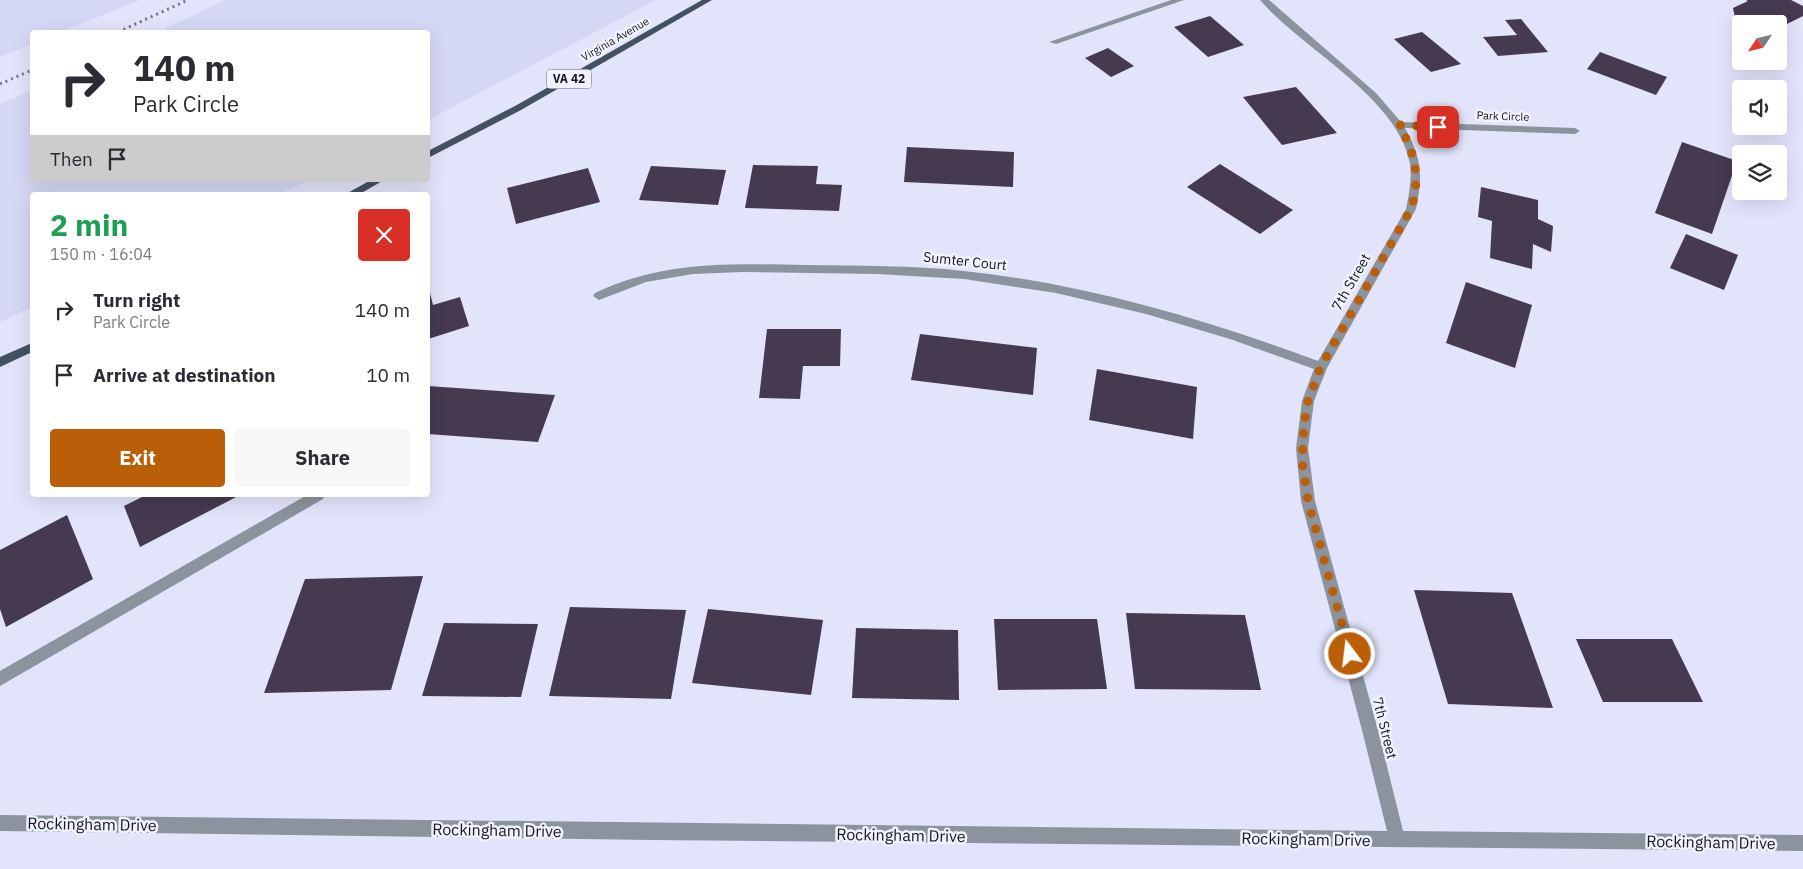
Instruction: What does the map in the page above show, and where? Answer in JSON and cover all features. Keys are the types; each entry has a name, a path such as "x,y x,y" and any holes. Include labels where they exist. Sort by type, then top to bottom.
{"main road":[{"name":"Virginia Avenue","path":"430,154 527,103 708,0"},
{"path":"355,192 375,182"},
{"path":"0,362 30,348"}],"street":[{"path":"1053,42 1180,0"},
{"name":"7th Street","path":"1264,0 1372,95 1399,125 1412,151 1417,173 1416,191 1411,209 1321,366 1308,401 1304,424 1302,461 1306,492 1370,730 1397,840"},
{"name":"Park Circle","path":"1399,125 1575,131"},
{"name":"Sumter Court","path":"599,296 621,286 661,274 709,268 912,270 964,275 1068,291 1157,312 1238,336 1321,366"},
{"path":"0,679 315,497"},
{"name":"Rockingham Drive","path":"0,823 1397,840 1803,843"}],"shaded area":[{"path":"0,0 140,0 65,30 30,30 30,45 0,57"},
{"path":"225,0 656,0 430,119 430,30 162,30"},
{"path":"30,91 30,182 305,182 283,192 30,192 30,308 0,322 0,104"}],"building":[{"path":"1746,0 1791,0 1803,6 1803,16 1788,24 1788,15 1734,15 1733,8 1748,1"},
{"path":"1210,16 1244,45 1208,57 1174,27"},
{"path":"1521,19 1548,52 1498,56 1483,37 1517,35 1505,20"},
{"path":"1422,32 1461,64 1431,72 1394,39"},
{"path":"1108,48 1134,66 1111,77 1085,58"},
{"path":"1600,52 1667,77 1656,95 1587,69"},
{"path":"1296,87 1337,133 1282,145 1243,97"},
{"path":"1682,142 1732,159 1732,176 1712,234 1655,213"},
{"path":"907,147 1014,152 1013,187 904,182"},
{"path":"1220,164 1293,210 1260,234 1187,187"},
{"path":"753,165 818,166 816,184 842,185 839,211 745,208"},
{"path":"651,166 726,170 718,205 639,200"},
{"path":"588,168 600,202 516,224 507,188"},
{"path":"1481,187 1538,200 1538,219 1553,226 1551,252 1533,244 1532,269 1490,258 1492,221 1478,217"},
{"path":"1686,234 1738,255 1724,290 1670,268"},
{"path":"1466,282 1532,305 1515,368 1446,343"},
{"path":"430,293 433,305 460,297 469,326 430,338"},
{"path":"767,329 841,329 840,366 803,366 800,399 759,398"},
{"path":"920,334 1037,348 1033,395 911,380"},
{"path":"1097,369 1197,387 1193,439 1089,420"},
{"path":"430,386 555,395 538,442 430,434"},
{"path":"142,497 236,497 140,547 124,506"},
{"path":"67,515 93,579 6,627 0,609 0,550"},
{"path":"423,576 391,690 264,693 305,579"},
{"path":"1414,590 1512,593 1553,708 1448,704"},
{"path":"570,607 686,610 671,699 549,696"},
{"path":"708,609 823,620 811,695 692,683"},
{"path":"1126,613 1245,615 1261,690 1135,689"},
{"path":"994,619 1097,619 1107,689 998,690"},
{"path":"444,623 538,624 521,697 422,696"},
{"path":"856,628 958,630 959,700 852,698"},
{"path":"1576,639 1672,639 1703,702 1603,702"}],"railway":[{"path":"122,30 188,0"},
{"path":"0,84 30,71"}],"route":[{"path":"1350,654 1308,501 1302,461 1306,412 1308,401 1321,366 1404,223 1415,197 1417,173 1414,158 1409,142 1399,125 1438,127"}]}
